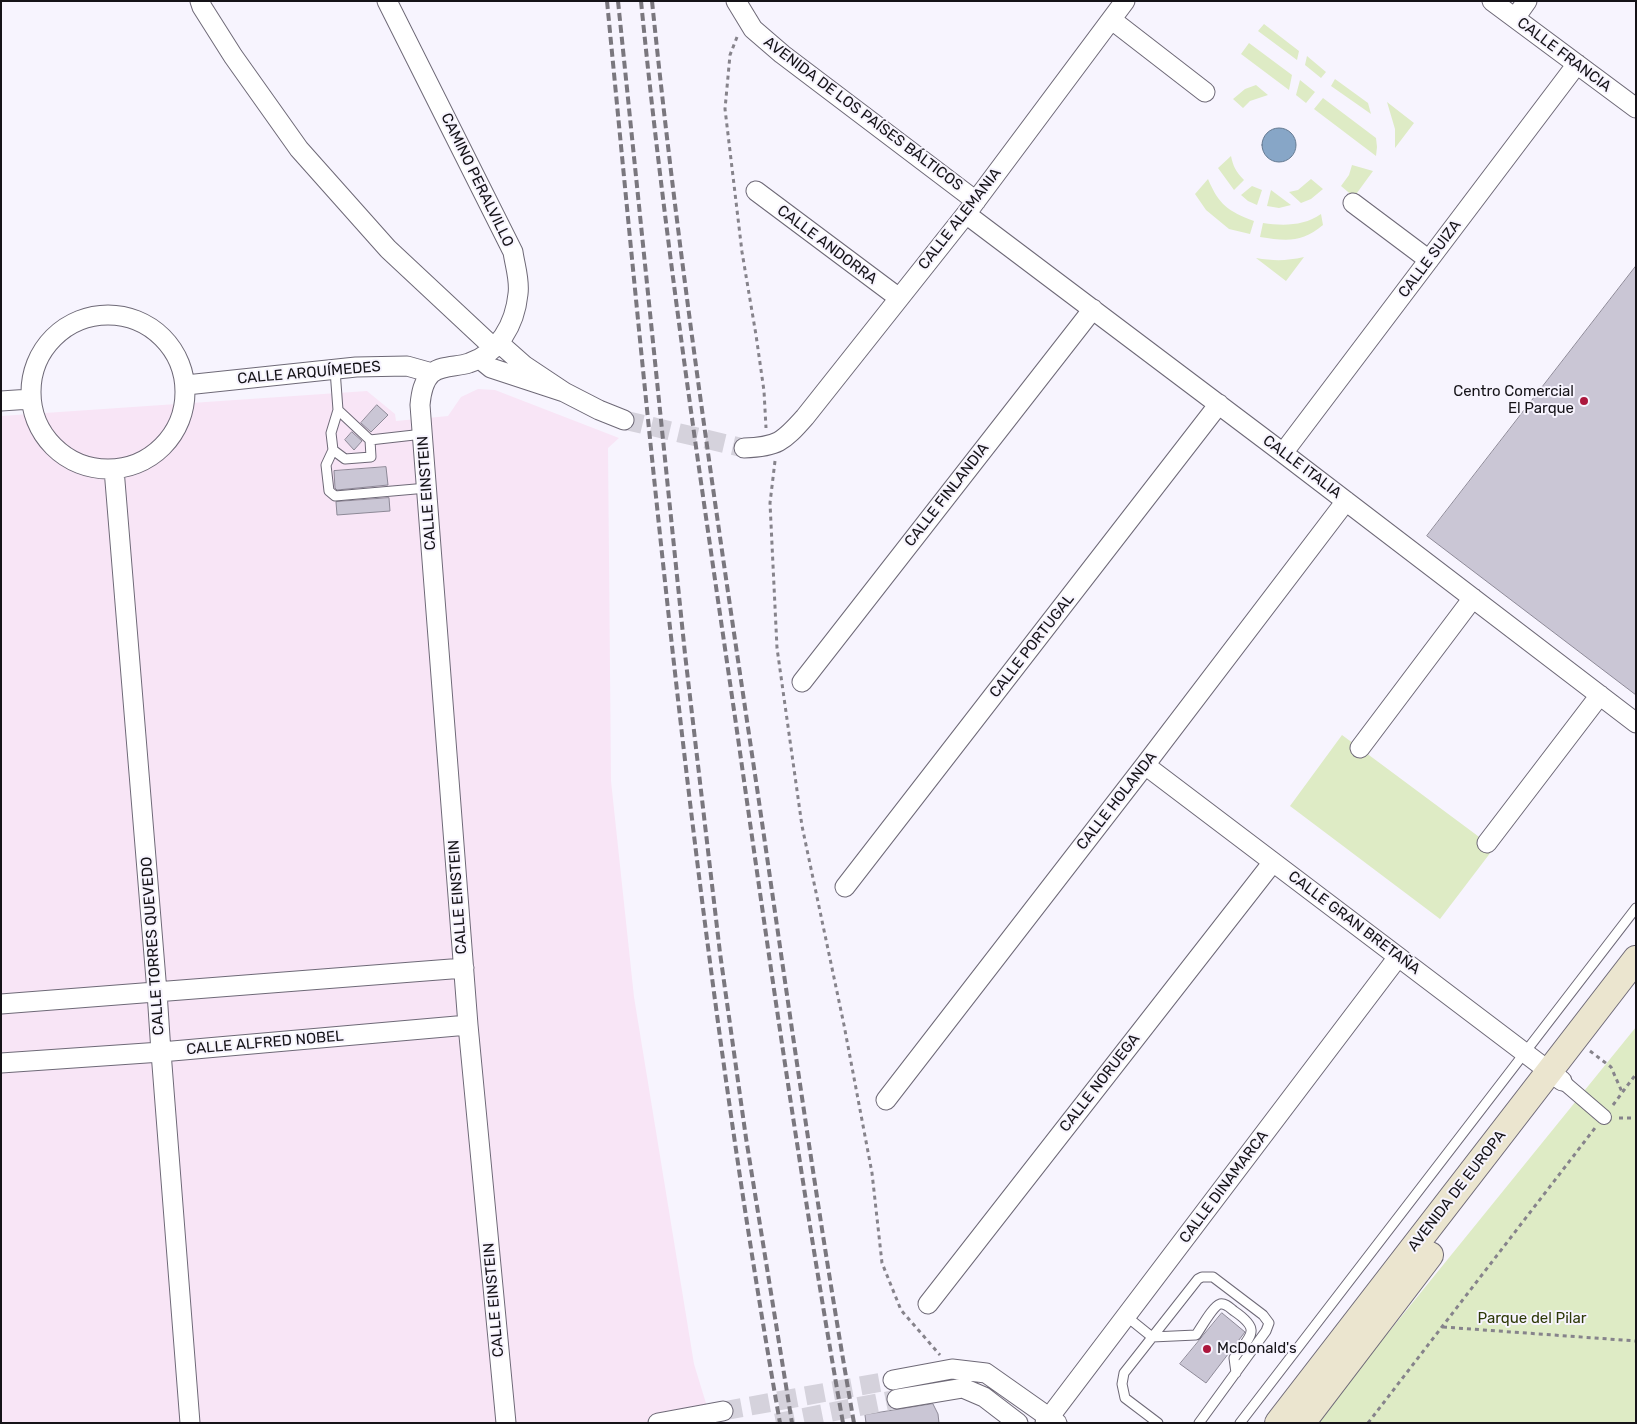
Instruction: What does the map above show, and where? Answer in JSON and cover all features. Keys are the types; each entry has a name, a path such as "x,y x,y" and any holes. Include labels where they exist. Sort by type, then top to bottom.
{"main road":[{"name":"AVENIDA DE EUROPA","path":"1302,1423 1556,1076 1636,959"},
{"name":"AVENIDA DE EUROPA","path":"1278,1423 1556,1076 1587,1049 1636,984"}],"street":[{"path":"200,1 233,56 299,149 388,249 491,350 525,366 564,392 624,420"},
{"name":"CAMINO PERALVILLO","path":"387,1 513,252 518,276 518,294 508,330 491,350"},
{"name":"CALLE ALEMANIA","path":"778,441 805,417 971,207 1126,1"},
{"name":"CALLE FRANCIA","path":"1492,1 1636,108"},
{"path":"1515,18 1527,1"},
{"name":"AVENIDA DE LOS PAÍSES BÁLTICOS","path":"741,9 753,29 782,54 971,207"},
{"path":"1112,20 1205,92"},
{"name":"CALLE SUIZA","path":"1283,453 1577,64"},
{"name":"CALLE ANDORRA","path":"756,191 899,298"},
{"path":"1354,203 1429,260"},
{"name":"CALLE ITALIA","path":"971,207 1093,309 1636,722"},
{"name":"CALLE FINLANDIA","path":"802,682 1093,309"},
{"path":"115,315 141,322 163,337 179,359 186,385 184,409 175,432 159,451 138,464 114,469 90,467 68,458 50,442 37,422 31,399 33,372 45,348 64,329 88,317 115,315"},
{"path":"432,374 438,370 459,366 491,350"},
{"path":"491,350 491,368 564,392"},
{"name":"CALLE ARQUÍMEDES","path":"186,385 335,370 407,366 432,374"},
{"name":"CALLE EINSTEIN","path":"432,374 422,392 420,405 468,1025 506,1423"},
{"path":"1,401 31,399"},
{"name":"CALLE PORTUGAL","path":"845,887 1219,404"},
{"path":"744,448 778,441"},
{"name":"CALLE TORRES QUEVEDO","path":"114,469 158,992 190,1423"},
{"name":"CALLE HOLANDA","path":"886,1100 1346,501"},
{"path":"1360,748 1473,598"},
{"path":"1487,843 1600,695"},
{"name":"CALLE GRAN BRETAÑA","path":"1145,765 1556,1076"},
{"name":"CALLE NORUEGA","path":"928,1304 1273,862"},
{"name":"CALLE DINAMARCA","path":"1050,1421 1126,1316 1398,956"},
{"path":"1,1004 464,968"},
{"name":"CALLE ALFRED NOBEL","path":"1,1063 161,1052 468,1025"},
{"path":"1556,1076 1604,1117"},
{"path":"894,1380 952,1369 986,1373 1050,1421"},
{"path":"897,1399 963,1388 984,1397 1018,1423"},
{"path":"658,1423 723,1411"}],"lane":[{"path":"335,370 338,410 331,433 333,450 326,465 329,491 335,496 427,488"},
{"path":"333,450 344,459 371,457 370,440 338,410"},
{"path":"370,440 423,434"},
{"path":"1240,1423 1636,908"},
{"path":"1158,1423 1125,1398 1122,1384 1124,1373 1198,1279 1213,1277 1263,1315 1269,1323 1266,1331 1199,1423"},
{"path":"1126,1316 1152,1336 1196,1335 1214,1309 1219,1304 1224,1304 1246,1319 1252,1330 1250,1336 1234,1358 1236,1372"}],"path":[{"path":"741,9 730,54 725,110 742,252 762,382 778,441 770,503 777,648 802,826 844,1025 872,1173 882,1263 901,1310 952,1369"},
{"path":"1587,1049 1611,1067 1622,1092"},
{"path":"1368,1423 1636,1074"},
{"path":"1442,1327 1636,1341"}],"shaded area":[{"path":"478,389 495,390 619,438 608,448 611,781 634,997 694,1364 712,1423 1,1423 1,416 367,391 395,414 396,421 448,416 461,397"}],"green space":[{"path":"1264,24 1299,51 1297,60 1258,31"},
{"path":"1249,43 1292,75 1289,90 1241,54"},
{"path":"1307,56 1326,72 1321,78 1305,65"},
{"path":"1335,79 1368,103 1371,114 1331,86"},
{"path":"1300,80 1315,92 1306,103 1296,95"},
{"path":"1256,85 1268,95 1250,101 1243,108 1233,99 1245,89"},
{"path":"1323,98 1376,138 1376,156 1314,109"},
{"path":"1387,102 1414,123 1395,148 1395,129"},
{"path":"1231,156 1235,169 1244,180 1234,190 1218,168"},
{"path":"1352,165 1373,171 1354,197 1341,186 1349,175"},
{"path":"1208,179 1216,195 1225,206 1237,214 1254,221 1250,234 1229,229 1206,210 1195,194"},
{"path":"1311,179 1323,189 1311,199 1301,203 1289,192 1298,190"},
{"path":"1252,186 1262,190 1257,205 1241,195"},
{"path":"1271,190 1291,205 1279,208 1267,206"},
{"path":"1321,214 1323,225 1301,238 1286,240 1260,237 1263,223 1278,225 1300,223"},
{"path":"1304,257 1286,281 1256,258 1280,260"},
{"path":"1342,735 1494,848 1440,919 1290,806"},
{"name":"Parque del Pilar","path":"1636,1027 1636,1423 1315,1423"}],"water":[{"path":"1279,128 1291,133 1296,145 1291,157 1279,162 1267,157 1262,145 1267,133"}],"building":[{"name":"Centro Comercial El Parque","path":"1636,266 1636,695 1427,536"},
{"path":"377,405 388,415 371,432 361,423"},
{"path":"352,432 362,441 354,450 345,440"},
{"path":"386,467 388,485 337,490 335,488 334,471"},
{"path":"389,498 390,511 337,515 336,502"},
{"path":"1222,1313 1245,1332 1206,1383 1180,1364"},
{"path":"933,1404 938,1414 939,1423 866,1423 865,1415"}],"tunnel":[{"path":"624,420 744,448"},
{"path":"723,1411 893,1380"},
{"path":"776,1423 897,1399"}],"railway":[{"path":"607,1 660,535 701,891 724,1069 780,1423"},
{"path":"618,1 685,654 720,953 746,1138 792,1423"},
{"path":"641,1 672,273 697,453 786,1074 843,1423"},
{"path":"652,1 674,198 714,493 815,1185 854,1423"}],"place":[{"name":"Centro Comercial El Parque","path":"1584,401"},
{"name":"McDonald's","path":"1207,1349"}]}
